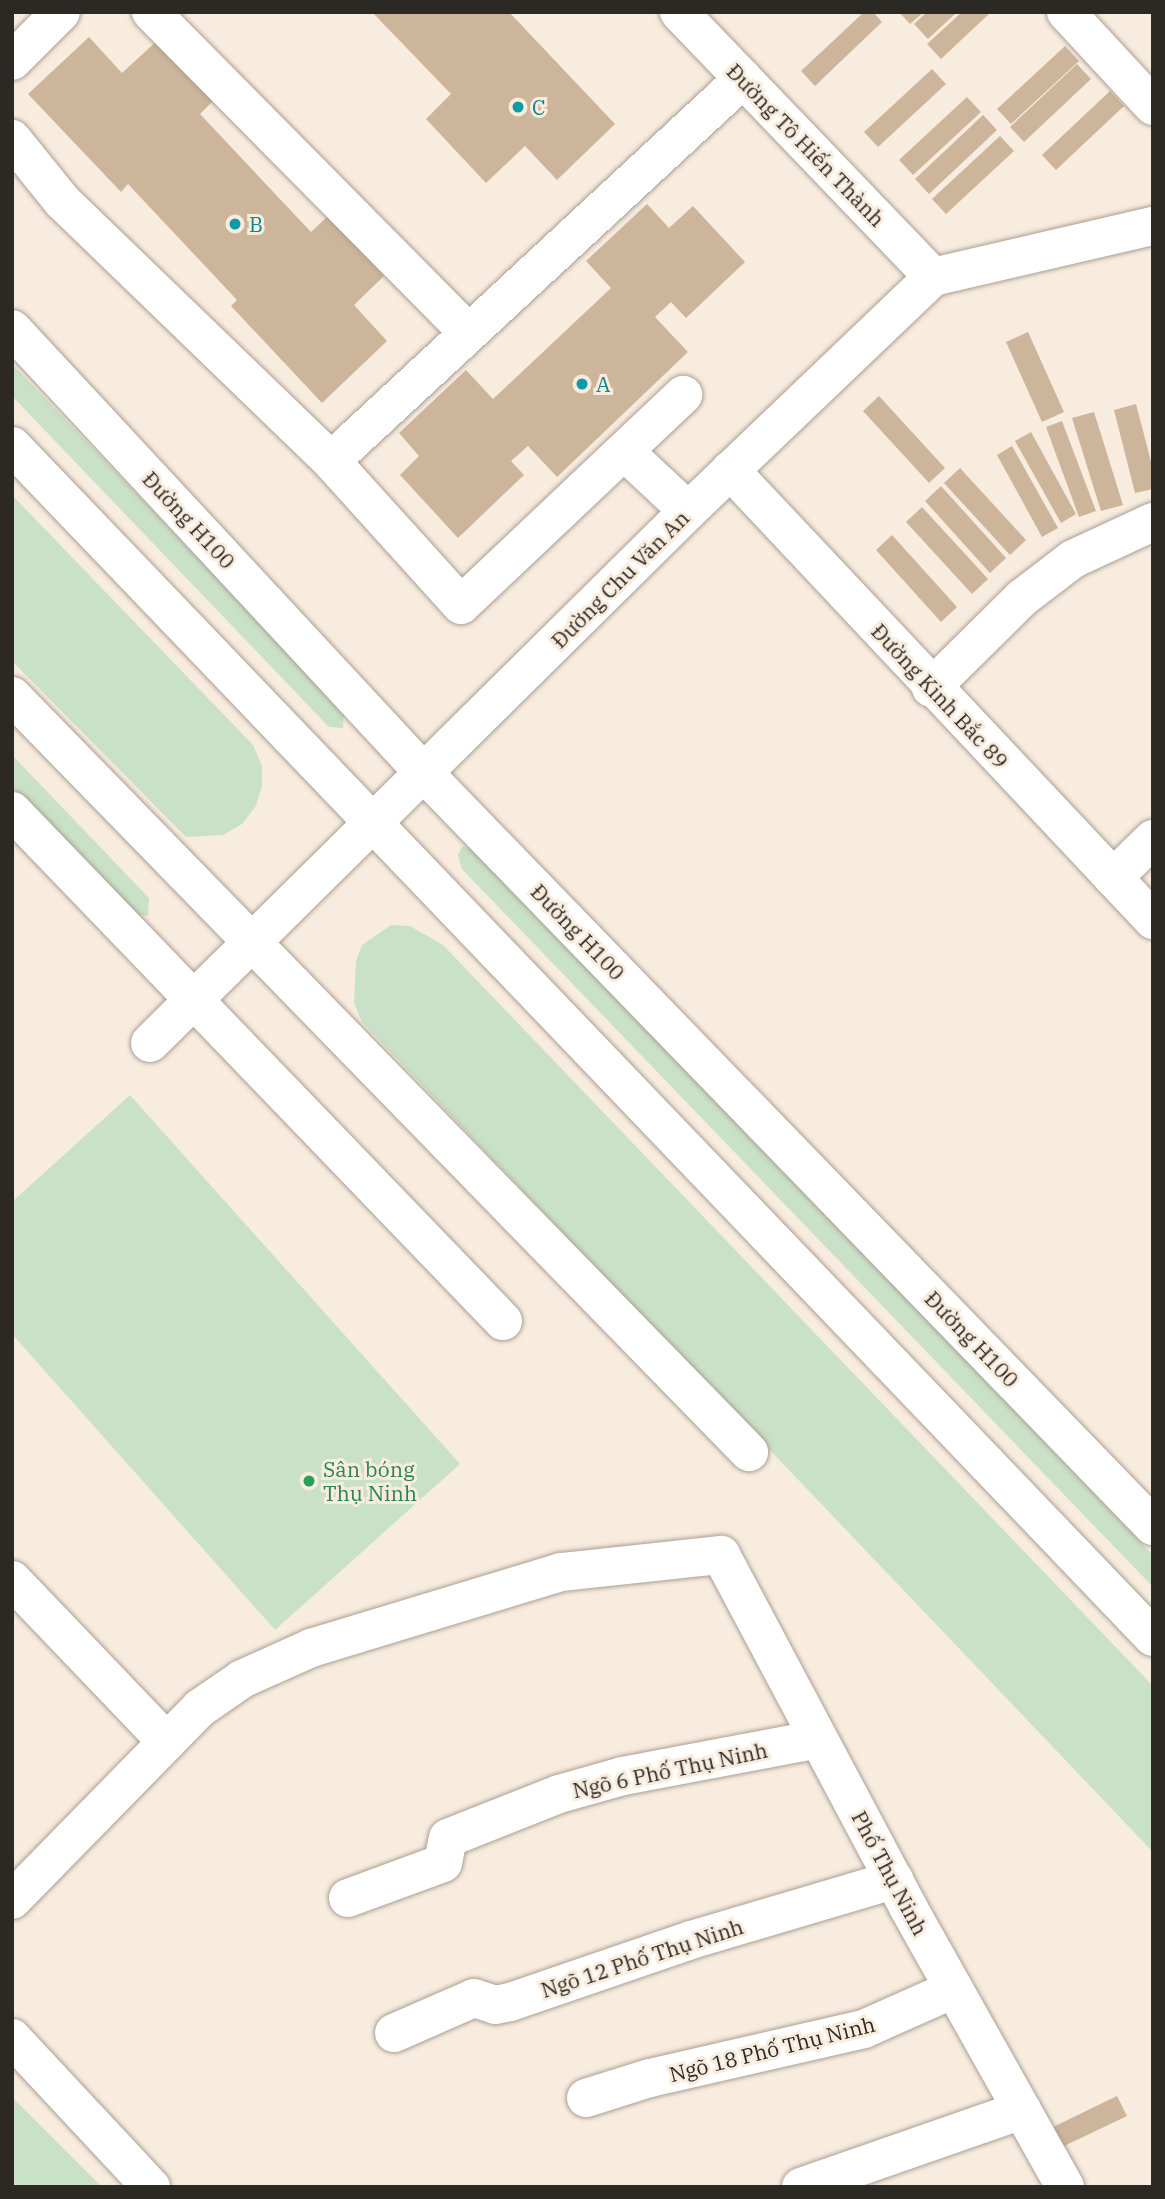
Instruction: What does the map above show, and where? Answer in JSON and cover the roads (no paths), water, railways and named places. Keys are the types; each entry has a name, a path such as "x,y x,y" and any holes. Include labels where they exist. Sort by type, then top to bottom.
{"street":[{"path":"12,61 61,12"},
{"path":"151,12 468,332"},
{"name":"Đường Tô Hiến Thành","path":"679,12 933,277"},
{"path":"1066,12 1153,106"},
{"path":"331,461 743,79"},
{"path":"12,139 62,201 331,461 461,605 683,395"},
{"path":"933,277 1153,226"},
{"name":"Đường Chu Văn An","path":"150,1043 688,511 933,277"},
{"name":"Đường H100","path":"12,329 424,773 1153,1526"},
{"path":"12,446 1153,1637"},
{"path":"625,452 688,511"},
{"name":"Đường Kinh Bắc 89","path":"730,470 931,688 1153,920"},
{"path":"931,688 1022,598 1073,559 1153,522"},
{"path":"12,696 749,1452"},
{"path":"12,811 503,1321"},
{"path":"1113,878 1153,839"},
{"name":"Phố Thụ Ninh","path":"167,1742 200,1708 242,1679 311,1648 561,1572 721,1555 894,1880 1066,2187"},
{"path":"12,1580 167,1742 12,1900"},
{"name":"Ngõ 6 Phố Thụ Ninh","path":"348,1898 443,1863 448,1838 559,1794 623,1776 818,1738"},
{"name":"Ngõ 12 Phố Thụ Ninh","path":"394,2033 474,1998 495,2005 510,2002 691,1940 894,1880"},
{"name":"Ngõ 18 Phố Thụ Ninh","path":"586,2098 650,2078 864,2029 954,1989"},
{"path":"12,2038 151,2187"},
{"path":"801,2187 1022,2110"}],"place":[{"name":"C","path":"518,107"},
{"name":"B","path":"235,224"},
{"name":"A","path":"582,384"},
{"name":"Sân bóng Thụ Ninh","path":"309,1481"}]}
